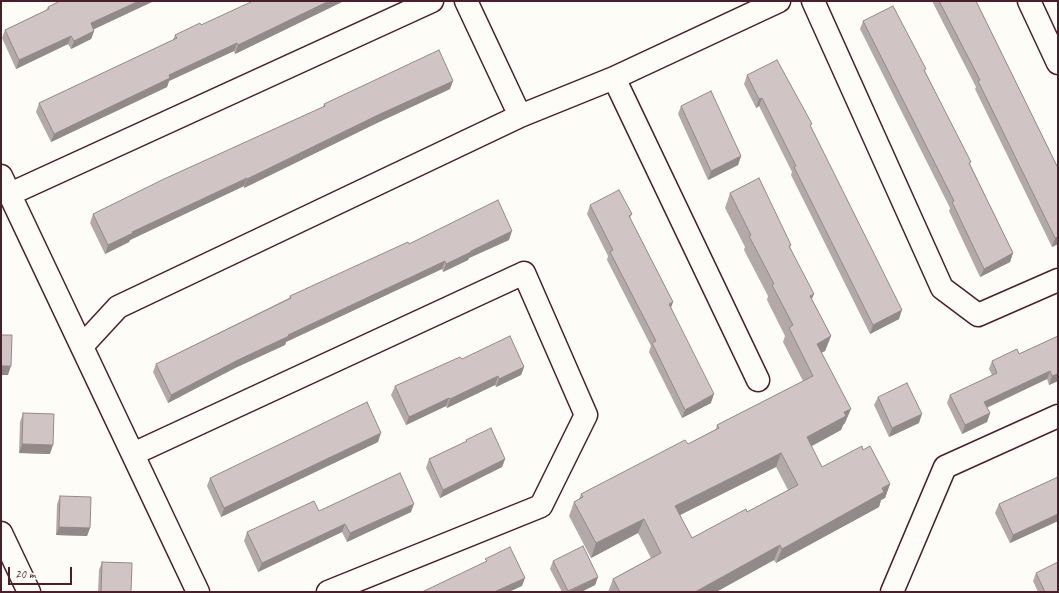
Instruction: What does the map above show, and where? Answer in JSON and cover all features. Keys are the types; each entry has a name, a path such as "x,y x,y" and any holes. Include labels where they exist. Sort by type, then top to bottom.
{"street":[{"path":"198,592 5,185 432,1"},
{"path":"466,1 520,116"},
{"path":"82,346 118,307 520,116 614,78 779,1"},
{"path":"813,1 942,288 978,315 1058,280"},
{"path":"1029,1 1058,64"},
{"path":"614,78 758,380"},
{"path":"133,454 524,273 586,415 541,506 328,592"},
{"path":"892,592 945,467 1058,416"},
{"path":"1,533 29,592"}],"building":[{"path":"60,1 139,1 91,23 94,31 74,41 71,36 19,60 5,30 49,9 48,7"},
{"path":"253,1 329,1 238,45 237,43 169,75 170,78 54,134 39,103 177,38 175,35 200,23 201,25"},
{"path":"939,1 976,1 1058,168 1058,237 1055,238 978,81 980,80"},
{"path":"893,6 926,69 924,70 971,162 969,163 1013,253 984,269 952,202 954,201 863,21"},
{"path":"439,50 453,81 380,114 247,179 132,232 133,233 108,245 93,214 164,179 325,106 324,104"},
{"path":"777,60 812,124 810,125 902,310 873,325 794,167 796,166 762,98 759,99 747,75"},
{"path":"711,91 741,156 711,171 681,106"},
{"path":"759,178 791,245 789,246 814,294 810,296 831,336 817,344 851,409 844,412 846,416 807,437 822,467 862,446 863,450 870,446 890,484 882,488 884,492 782,549 780,545 695,592 620,592 613,579 661,553 644,519 596,543 574,502 583,497 581,494 685,440 688,444 719,428 717,425 813,376 789,328 793,325 772,285 774,284 749,236 751,235 730,193","holes":["781,453 798,485 747,512 746,509 692,538 675,506"]},
{"path":"619,190 632,214 629,216 673,302 669,304 714,394 685,410 652,343 656,341 610,252 613,250 590,205"},
{"path":"498,200 512,231 446,264 445,261 288,335 289,336 238,360 171,395 156,364 291,298 290,296 408,242 409,244"},
{"path":"1,335 12,335 11,366 1,366"},
{"path":"510,336 524,367 499,379 498,376 409,417 395,386 460,357 462,359"},
{"path":"1058,336 1058,374 1052,376 1050,371 984,402 990,413 965,425 950,395 997,373 992,361 1017,349 1019,354"},
{"path":"907,383 922,414 892,428 878,397"},
{"path":"367,402 381,433 224,508 210,478"},
{"path":"23,413 54,414 53,445 22,444"},
{"path":"491,428 505,459 443,490 429,459"},
{"path":"400,473 414,504 350,533 345,524 262,563 247,532 314,501 319,511"},
{"path":"1058,477 1058,514 1013,535 999,504"},
{"path":"60,496 91,497 90,528 59,527"},
{"path":"583,546 598,577 568,591 553,561"},
{"path":"510,547 525,578 494,592 422,592 487,561 485,559"},
{"path":"102,562 132,563 131,592 101,592"},
{"path":"1058,562 1058,592 1045,592 1036,573"}]}
